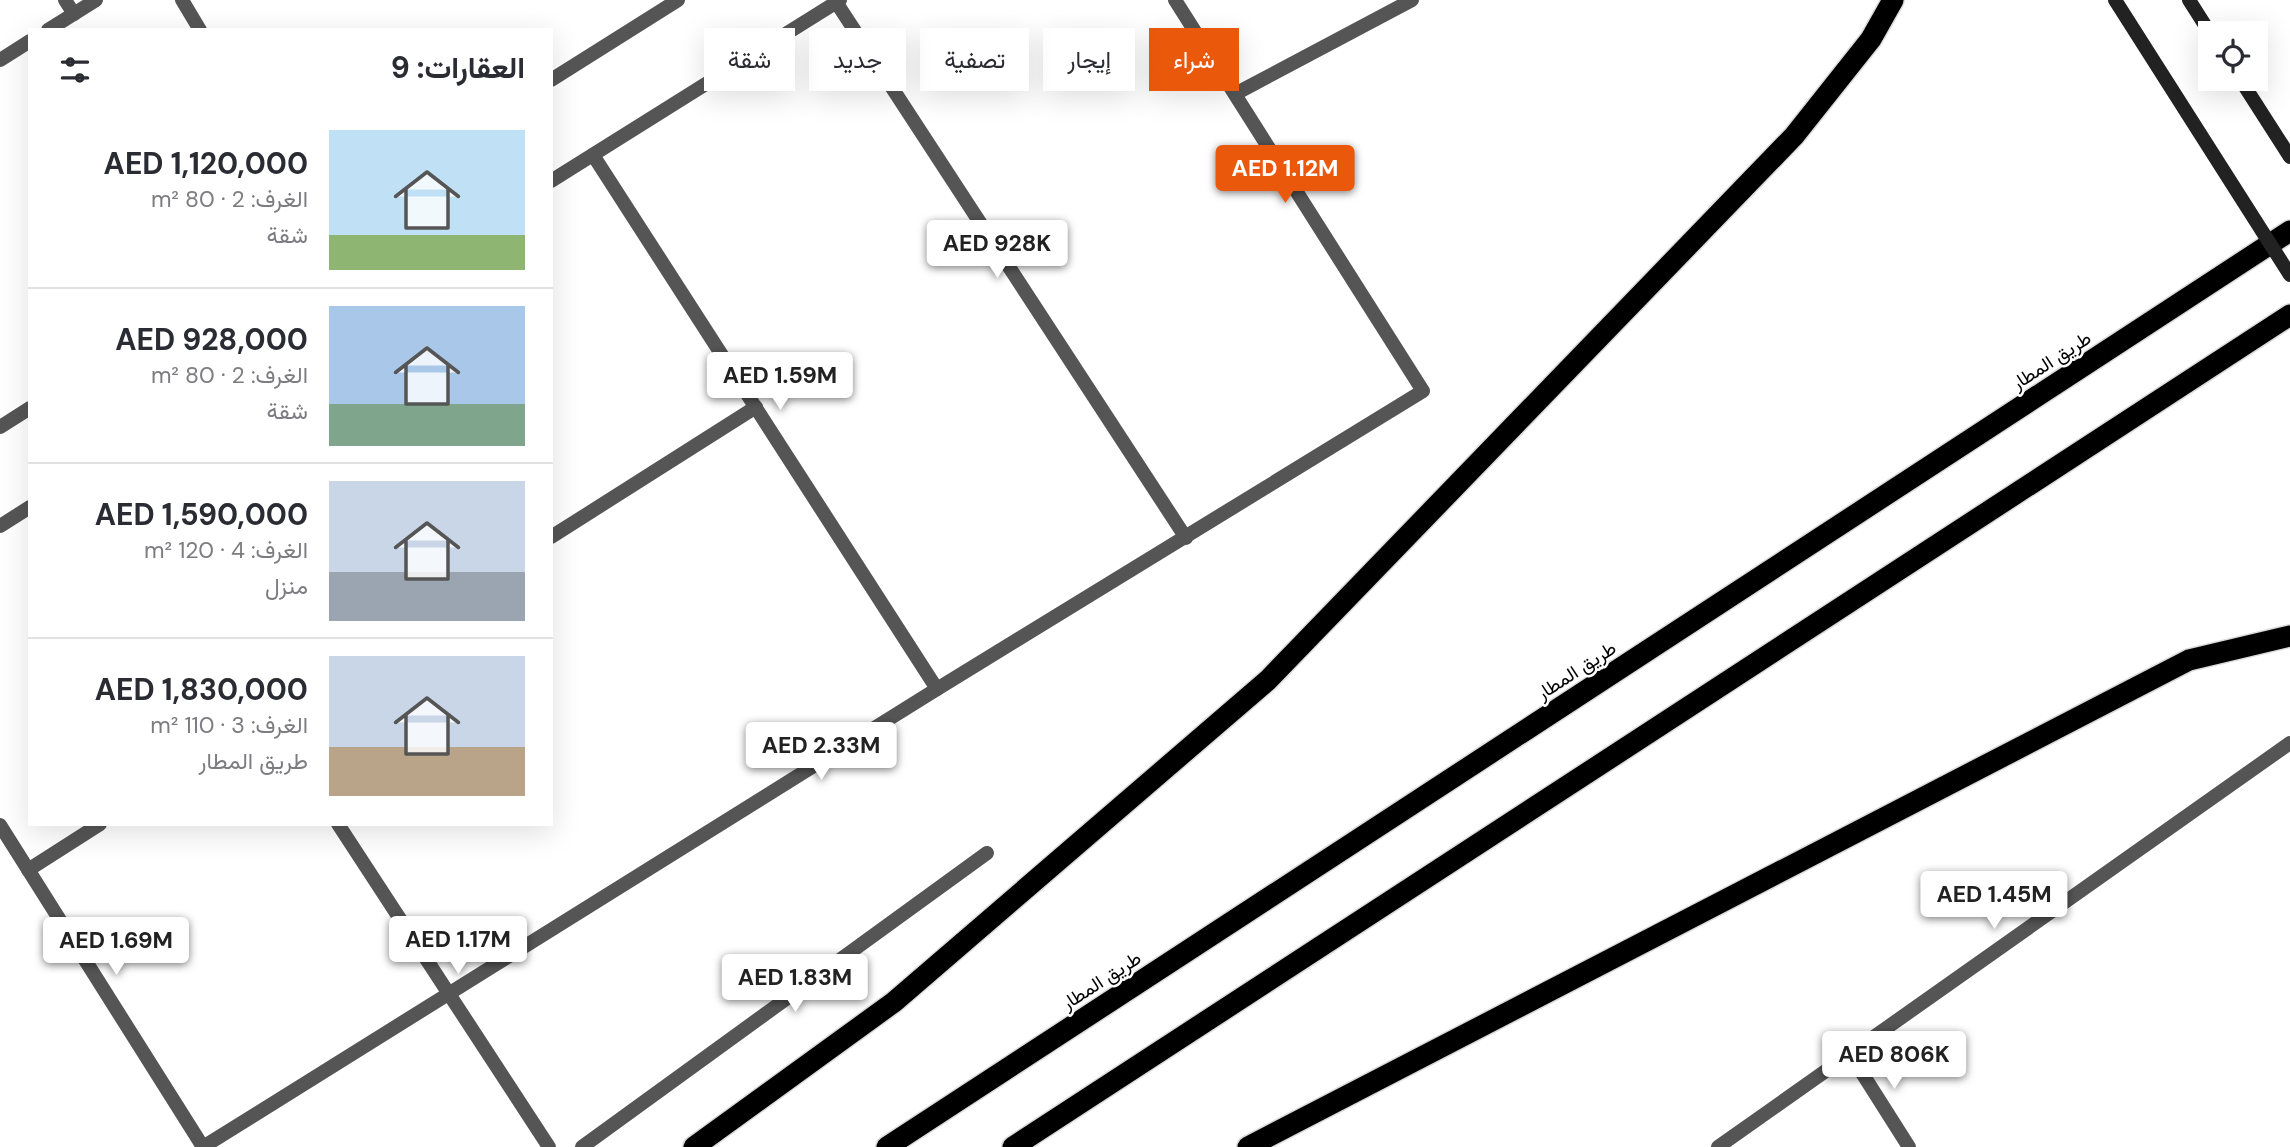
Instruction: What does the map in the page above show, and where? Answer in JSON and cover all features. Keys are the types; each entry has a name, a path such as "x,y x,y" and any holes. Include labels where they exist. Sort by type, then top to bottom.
{"highway":[{"path":"694,1147 894,1002 1268,680 1794,136 1871,39 1893,0"},
{"name":"طريق المطار","path":"887,1147 2290,231"},
{"path":"1013,1147 2290,315"},
{"path":"1248,1147 2189,660 2290,636"}],"main road":[{"path":"2115,0 2290,275"},
{"path":"2189,0 2202,21"},
{"path":"2247,91 2290,157"}],"street":[{"path":"65,0 74,14"},
{"path":"51,28 96,0"},
{"path":"182,0 199,28"},
{"path":"553,78 678,0"},
{"path":"0,825 203,1147 1423,391 1175,0"},
{"path":"1235,94 1412,0"},
{"path":"553,180 838,1 1186,538"},
{"path":"0,60 28,42"},
{"path":"593,155 937,690"},
{"path":"553,536 756,407"},
{"path":"0,427 28,409"},
{"path":"0,526 28,508"},
{"path":"1718,1147 2290,743"},
{"path":"28,870 97,826"},
{"path":"339,826 549,1147"},
{"path":"582,1147 987,853"},
{"path":"1850,1054 1909,1147"}]}
